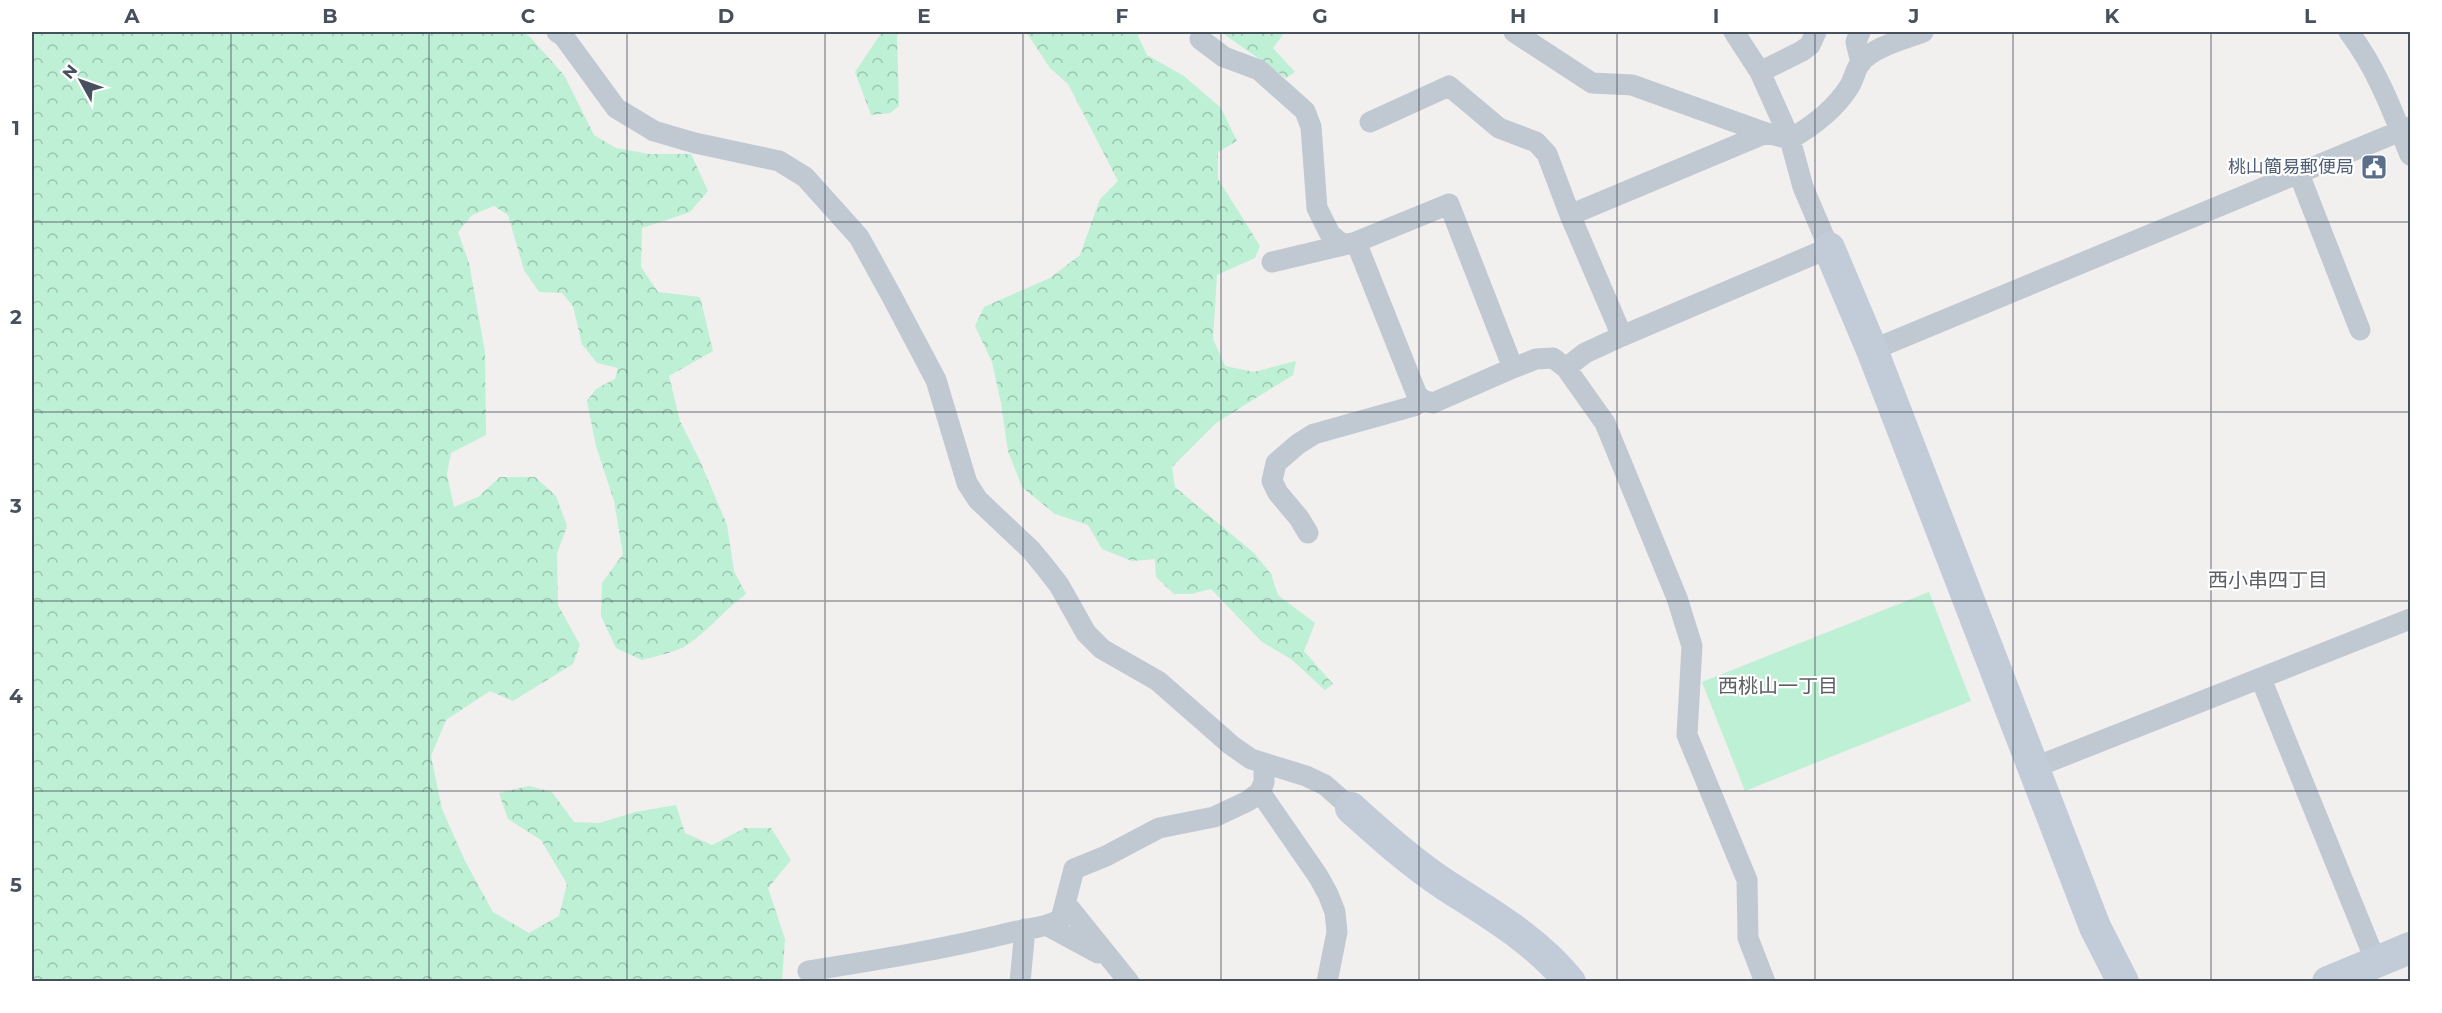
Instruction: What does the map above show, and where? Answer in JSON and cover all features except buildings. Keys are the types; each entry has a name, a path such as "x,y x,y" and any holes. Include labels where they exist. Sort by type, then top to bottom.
{"street":[{"path":"557,32 564,37 616,108 654,131 695,143 779,161 805,177 830,202 858,237 936,380 967,483 978,500 1031,550 1045,567 1059,585 1086,633 1102,649 1158,681 1231,745 1251,759 1325,785 1420,866 1446,885 1488,910 1537,946 1570,981"},
{"path":"1514,32 1592,83 1632,85 1766,133 1790,139 1808,129 1832,108 1849,87 1861,63 1880,48 1923,32"},
{"path":"1734,32 1761,72 1790,139 1803,187 1872,350 2095,927 2122,981"},
{"path":"1761,72 1802,51 1810,45 1816,32"},
{"path":"1860,32 1856,42 1861,63"},
{"path":"2349,32 2365,53 2406,129 2410,155"},
{"path":"1200,39 1224,57 1259,70 1305,111 1311,127 1317,208 1330,234 1349,244 1417,395 1433,403 1536,359 1553,358 1566,368 1605,423 1677,598 1692,646 1687,735 1747,880 1748,938 1766,981"},
{"path":"1370,122 1449,86 1499,128 1536,142 1547,154 1570,215 1622,336"},
{"path":"1872,350 2406,129"},
{"path":"1570,215 1766,133"},
{"path":"2299,174 2360,330"},
{"path":"1272,262 1349,244 1449,204 1514,368"},
{"path":"1566,368 1585,353 1622,336 1829,248"},
{"path":"1308,533 1278,493 1272,481 1276,463 1282,456 1314,434 1414,406 1423,400"},
{"path":"2033,768 2410,619"},
{"path":"2260,680 2376,962"},
{"path":"808,971 964,945 1025,929 1048,926 1061,920 1067,905 1074,869 1107,856 1160,828 1214,818 1248,801 1260,792 1264,782 1264,763"},
{"path":"1260,792 1318,876 1335,912 1337,932 1327,981"},
{"path":"1067,905 1129,981"},
{"path":"1048,926 1076,939 1114,963"},
{"path":"1020,981 1025,929"},
{"path":"2328,981 2410,948"}],"green space":[{"path":"32,32 522,32 529,36 564,75 594,135 616,148 649,154 691,154 708,191 690,212 642,228 641,267 658,292 700,297 713,351 669,376 680,421 727,525 734,571 746,594 684,647 642,660 616,648 601,616 602,583 623,554 614,501 596,446 587,401 596,389 615,379 618,368 597,363 582,344 573,306 562,293 539,292 524,270 508,215 494,206 472,215 458,232 469,263 485,352 486,435 451,453 447,474 454,507 478,497 500,477 535,477 556,496 567,526 557,554 558,605 580,645 573,664 513,701 490,691 446,720 431,756 442,809 465,861 493,912 529,933 559,916 567,884 541,840 508,819 499,793 529,786 552,792 574,822 599,823 635,812 676,805 685,833 712,845 745,828 771,828 791,860 768,888 785,939 782,981 32,981"},
{"path":"882,32 900,32 897,36 899,106 890,113 871,115 855,72"},
{"path":"1026,32 1140,32 1138,36 1147,55 1184,76 1221,108 1237,141 1218,152 1218,179 1260,246 1255,258 1217,275 1213,339 1225,366 1254,372 1296,361 1293,375 1216,423 1172,467 1175,487 1254,553 1271,574 1278,595 1315,623 1304,651 1333,684 1325,690 1291,659 1262,642 1211,589 1191,594 1174,594 1156,577 1155,559 1132,561 1102,549 1088,525 1055,514 1022,487 1008,451 992,362 975,326 984,307 1050,278 1080,255 1100,199 1118,181 1068,84 1050,68"},
{"path":"1221,32 1285,32 1273,48 1295,72 1286,78"},
{"path":"1929,592 1971,701 1745,791 1702,682"}],"place":[{"name":"桃山簡易郵便局","path":"2374,167"}],"district":[{"name":"西小串四丁目","path":"2268,580"},
{"name":"西桃山一丁目","path":"1778,686"}]}
